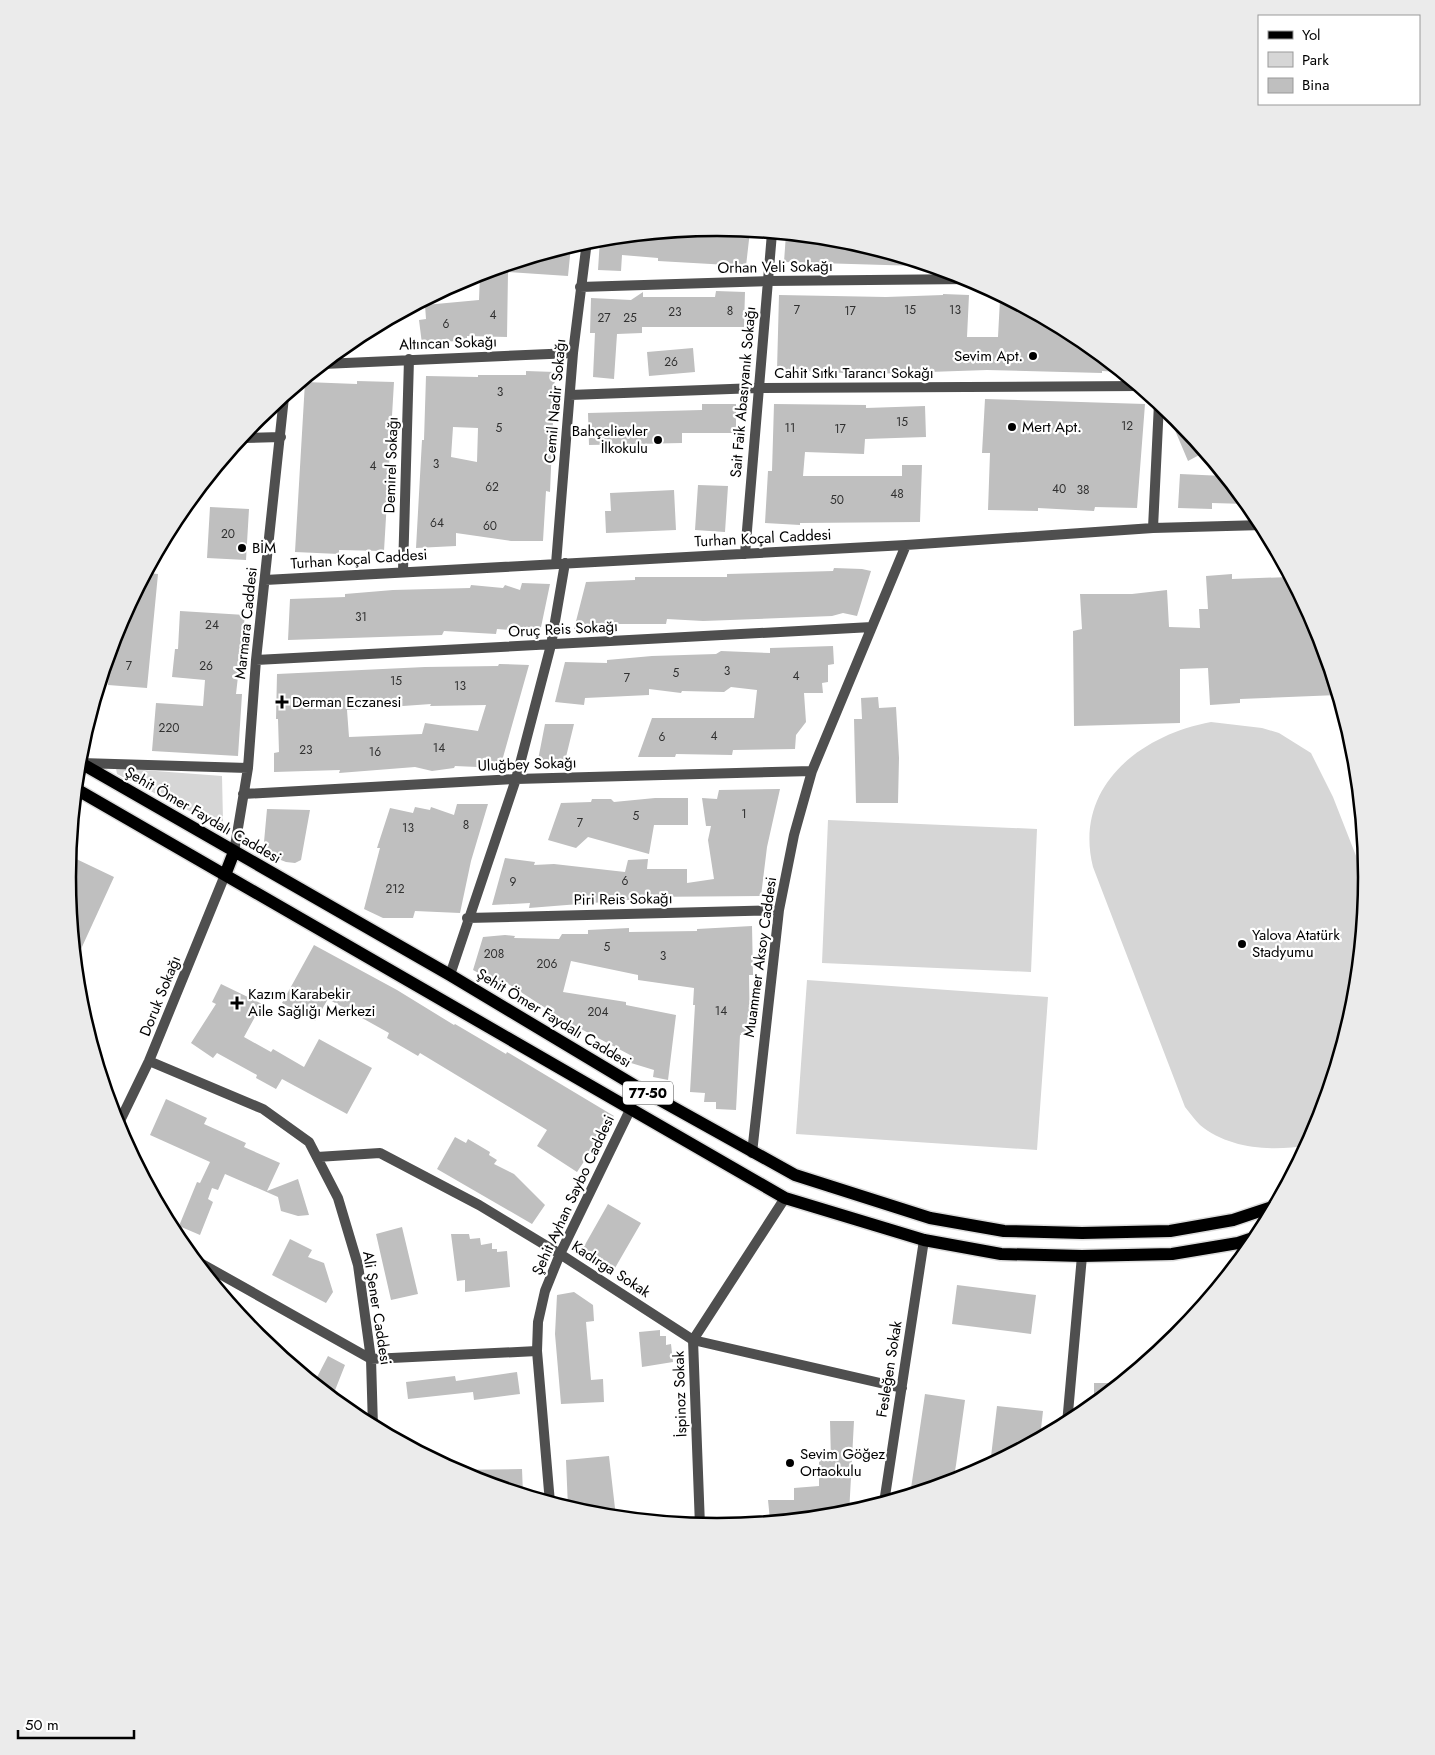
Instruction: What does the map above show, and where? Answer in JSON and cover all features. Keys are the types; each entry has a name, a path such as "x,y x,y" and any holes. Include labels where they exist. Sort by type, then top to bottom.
{"main road":[{"name":"Şehit Ömer Faydalı Caddesi","path":"87,766 450,975 752,1153 795,1175 930,1218 1004,1231 1082,1233 1170,1231 1233,1220 1266,1209"},
{"name":"77-50","path":"82,793 630,1110 786,1198 924,1240 1001,1254 1082,1256 1172,1254 1246,1240"},
{"path":"225,875 234,852"},
{"path":"1082,1233 1082,1256"}],"street":[{"name":"Sait Faik Abasıyanık Sokağı","path":"745,554 757,388 771,239"},
{"name":"Cemil Nadir Sokağı","path":"450,975 467,918 516,779 550,645 561,564 573,353 586,250"},
{"name":"Orhan Veli Sokağı","path":"580,287 768,281 948,279"},
{"name":"Altıncan Sokağı","path":"335,363 573,353"},
{"name":"Demirel Sokağı","path":"403,571 409,359"},
{"name":"Cahit Sıtkı Tarancı Sokağı","path":"570,395 757,388 1129,386"},
{"name":"Marmara Caddesi","path":"234,852 242,794 248,768 256,660 283,406"},
{"path":"1153,528 1159,412"},
{"path":"251,438 281,437"},
{"name":"Turhan Koçal Caddesi","path":"265,580 906,545 1153,528 1254,525"},
{"name":"Muammer Aksoy Caddesi","path":"752,1153 778,910 794,835 812,771 906,545"},
{"name":"Oruç Reis Sokağı","path":"256,660 872,627"},
{"path":"87,762 248,768"},
{"name":"Uluğbey Sokağı","path":"242,794 516,779 812,771"},
{"name":"Doruk Sokağı","path":"123,1117 150,1061 225,875"},
{"name":"Piri Reis Sokağı","path":"467,918 778,910"},
{"name":"Ali Şener Caddesi","path":"150,1061 263,1109 309,1142 338,1198 358,1265 372,1360 373,1418"},
{"name":"Şehit Ayhan Saybo Caddesi","path":"549,1496 537,1351 540,1314 545,1291 560,1254 630,1110"},
{"name":"Kadırga Sokak","path":"317,1157 380,1153 479,1205 560,1254 693,1340 902,1388"},
{"name":"İspinoz Sokak","path":"700,1518 693,1340 786,1198"},
{"name":"Fesleğen Sokak","path":"885,1496 924,1240"},
{"path":"1068,1415 1082,1256"},
{"path":"209,1268 372,1360 537,1351"}],"green space":[{"name":"Yalova Atatürk Stadyumu","path":"1211,722 1262,728 1279,733 1311,753 1333,797 1358,862 1357,919 1346,1003 1325,1084 1300,1146 1266,1148 1238,1144 1212,1133 1200,1125 1185,1107 1093,867 1089,838 1093,812 1103,789 1118,769 1137,752 1160,739 1185,729"},
{"path":"116,768 222,776 223,821 219,826 117,774"},
{"path":"828,820 1037,829 1031,972 822,963"},
{"path":"807,980 1048,997 1037,1150 796,1134"}],"building":[{"path":"718,236 749,238 746,266 658,261 658,258 622,255 621,271 598,270 599,248 676,238"},
{"path":"786,241 843,249 909,266 784,262"},
{"path":"570,254 568,276 508,272 507,337 467,336 467,340 422,344 419,320 426,319 425,307 429,305 479,300 480,282 511,270"},
{"path":"716,291 745,292 744,327 642,327 642,333 617,334 614,379 593,377 595,333 590,333 591,298 631,300 643,292 643,297 715,297"},
{"path":"779,295 886,297 969,295 967,337 998,337 1000,301 1074,344 1111,371 1102,371 1102,373 987,370 870,374 777,370"},
{"path":"693,348 695,372 649,376 647,352"},
{"path":"526,371 555,372 550,492 546,491 543,541 511,541 456,533 456,546 416,548 422,440 424,440 426,376 478,377 478,375 526,375","holes":["453,427 478,428 477,462 451,457"]},
{"path":"357,381 394,382 384,551 339,550 339,554 295,552 305,387 311,382 357,384"},
{"path":"985,399 1145,404 1137,508 1095,507 1094,511 1038,508 1038,511 988,510 990,453 982,453"},
{"path":"702,404 736,404 736,433 682,433 682,443 589,445 588,413 702,410"},
{"path":"774,404 866,405 866,408 925,406 926,437 865,439 864,454 805,452 803,476 902,476 902,465 922,465 920,522 800,523 800,525 765,523 768,471 772,471"},
{"path":"1173,427 1200,455 1188,461"},
{"path":"1180,474 1217,476 1238,504 1212,503 1212,509 1178,508"},
{"path":"698,485 728,486 725,532 695,530"},
{"path":"674,490 676,530 606,533 605,511 611,511 610,493"},
{"path":"210,507 249,509 246,560 207,558"},
{"path":"834,568 871,571 857,616 843,613 832,616 703,621 667,619 666,624 608,624 607,626 574,629 586,582 635,580 635,577 727,577 727,574 833,571"},
{"path":"153,574 158,574 147,688 108,685 110,671 142,594"},
{"path":"1232,574 1232,579 1284,577 1310,632 1332,695 1240,699 1240,703 1210,705 1208,668 1180,669 1180,723 1074,726 1073,631 1082,629 1080,594 1132,594 1167,590 1169,627 1200,628 1199,609 1208,609 1206,576"},
{"path":"522,583 550,584 540,632 497,629 496,634 444,631 442,635 288,640 290,599 345,597 345,594 393,590 470,588 471,585 503,588 505,585 520,590"},
{"path":"180,611 245,615 236,694 242,694 238,756 152,751 156,703 203,706 205,680 172,677 175,649 178,649"},
{"path":"833,646 834,664 828,665 828,682 822,683 823,693 804,693 806,722 796,735 795,749 733,750 732,755 676,754 675,757 638,757 652,718 754,718 757,690 731,687 724,692 682,691 681,693 649,689 649,695 585,698 584,705 555,702 565,662 607,663 607,660 652,656 716,654 721,651 770,653 770,648"},
{"path":"499,664 529,665 500,768 455,766 454,768 432,771 415,767 339,773 340,770 274,772 274,753 279,752 278,719 276,719 277,674 425,667 498,666","holes":["431,704 430,706 486,705 478,731 425,723 422,734 349,737 347,710"]},
{"path":"878,697 879,708 896,707 899,758 898,803 856,803 854,719 862,719 861,698"},
{"path":"545,724 574,724 565,761 538,760"},
{"path":"780,789 767,847 761,896 642,897 642,899 529,908 530,903 492,905 505,858 535,862 534,865 554,864 625,872 628,860 648,859 647,869 687,869 687,883 714,879 708,840 711,826 706,826 702,798 717,799 719,790"},
{"path":"655,798 688,798 688,825 654,825 649,854 588,837 576,848 548,840 561,803 591,802 592,799 611,799 614,802"},
{"path":"457,804 488,804 471,861 460,913 415,911 413,918 383,918 364,909 380,848 377,848 390,808 413,813 415,807 430,810 431,807 454,815"},
{"path":"267,809 310,810 301,860 295,863 286,862 263,853"},
{"path":"77,859 114,877 81,949 76,878"},
{"path":"752,926 753,975 749,975 750,1034 740,1035 736,1110 716,1109 716,1102 704,1102 705,1093 690,1092 695,1005 693,1005 694,988 638,980 638,975 571,961 563,992 626,1002 626,1005 676,1015 668,1080 653,1077 654,1070 631,1063 632,1056 564,1020 502,980 501,985 473,970 483,937 505,935 515,936 514,938 559,939 562,934 588,934 588,930 629,928 629,932 697,931 697,929"},
{"path":"314,945 397,990 506,1054 507,1052 614,1116 577,1172 537,1146 547,1130 420,1053 418,1056 387,1038 389,1033 328,999 315,1021 282,1003"},
{"path":"221,984 262,1004 244,1037 271,1052 273,1049 304,1067 319,1039 372,1068 347,1114 282,1079 276,1089 256,1078 257,1075 217,1053 213,1058 191,1043 216,1004 212,1002"},
{"path":"166,1099 207,1118 204,1124 246,1143 244,1147 280,1163 267,1191 298,1179 309,1215 298,1216 281,1211 278,1197 225,1174 218,1190 212,1188 208,1199 213,1202 200,1235 179,1226 197,1182 200,1183 210,1162 150,1135"},
{"path":"455,1137 466,1143 468,1139 490,1152 489,1155 497,1160 494,1164 514,1174 545,1205 532,1224 437,1169"},
{"path":"608,1204 641,1223 615,1268 582,1250"},
{"path":"402,1227 418,1294 391,1300 376,1234"},
{"path":"451,1234 469,1234 470,1239 480,1238 481,1245 492,1243 492,1249 497,1249 497,1252 507,1251 510,1287 465,1292 465,1280 457,1281"},
{"path":"290,1239 312,1250 308,1257 324,1263 333,1292 326,1303 272,1275"},
{"path":"957,1285 1036,1295 1031,1334 952,1324"},
{"path":"574,1292 593,1305 594,1321 586,1322 591,1380 603,1379 604,1402 561,1404 555,1334 557,1295"},
{"path":"660,1330 660,1336 666,1336 666,1345 671,1344 673,1362 642,1367 639,1332"},
{"path":"328,1356 345,1365 335,1392 317,1378"},
{"path":"517,1372 520,1394 474,1400 473,1392 408,1399 406,1382 455,1376 456,1381"},
{"path":"1094,1383 1112,1383 1108,1386 1094,1396"},
{"path":"925,1394 965,1400 955,1473 911,1489"},
{"path":"997,1406 1043,1411 1041,1431 991,1458"},
{"path":"830,1421 854,1421 850,1505 770,1516 768,1500 794,1500 794,1488 819,1486 819,1460 831,1460"},
{"path":"609,1456 615,1510 568,1501 566,1460"},
{"path":"522,1469 523,1488 511,1485 471,1470"}],"place":[{"name":"Sevim Apt.","path":"1033,356"},
{"name":"Mert Apt.","path":"1012,427"},
{"name":"Bahçelievler İlkokulu","path":"658,440"},
{"name":"BİM","path":"242,548"},
{"name":"Derman Eczanesi","path":"282,702"},
{"name":"Yalova Atatürk Stadyumu","path":"1242,944"},
{"name":"Kazım Karabekir Aile Sağlığı Merkezi","path":"237,1003"},
{"name":"Sevim Göğez Ortaokulu","path":"790,1463"}]}
